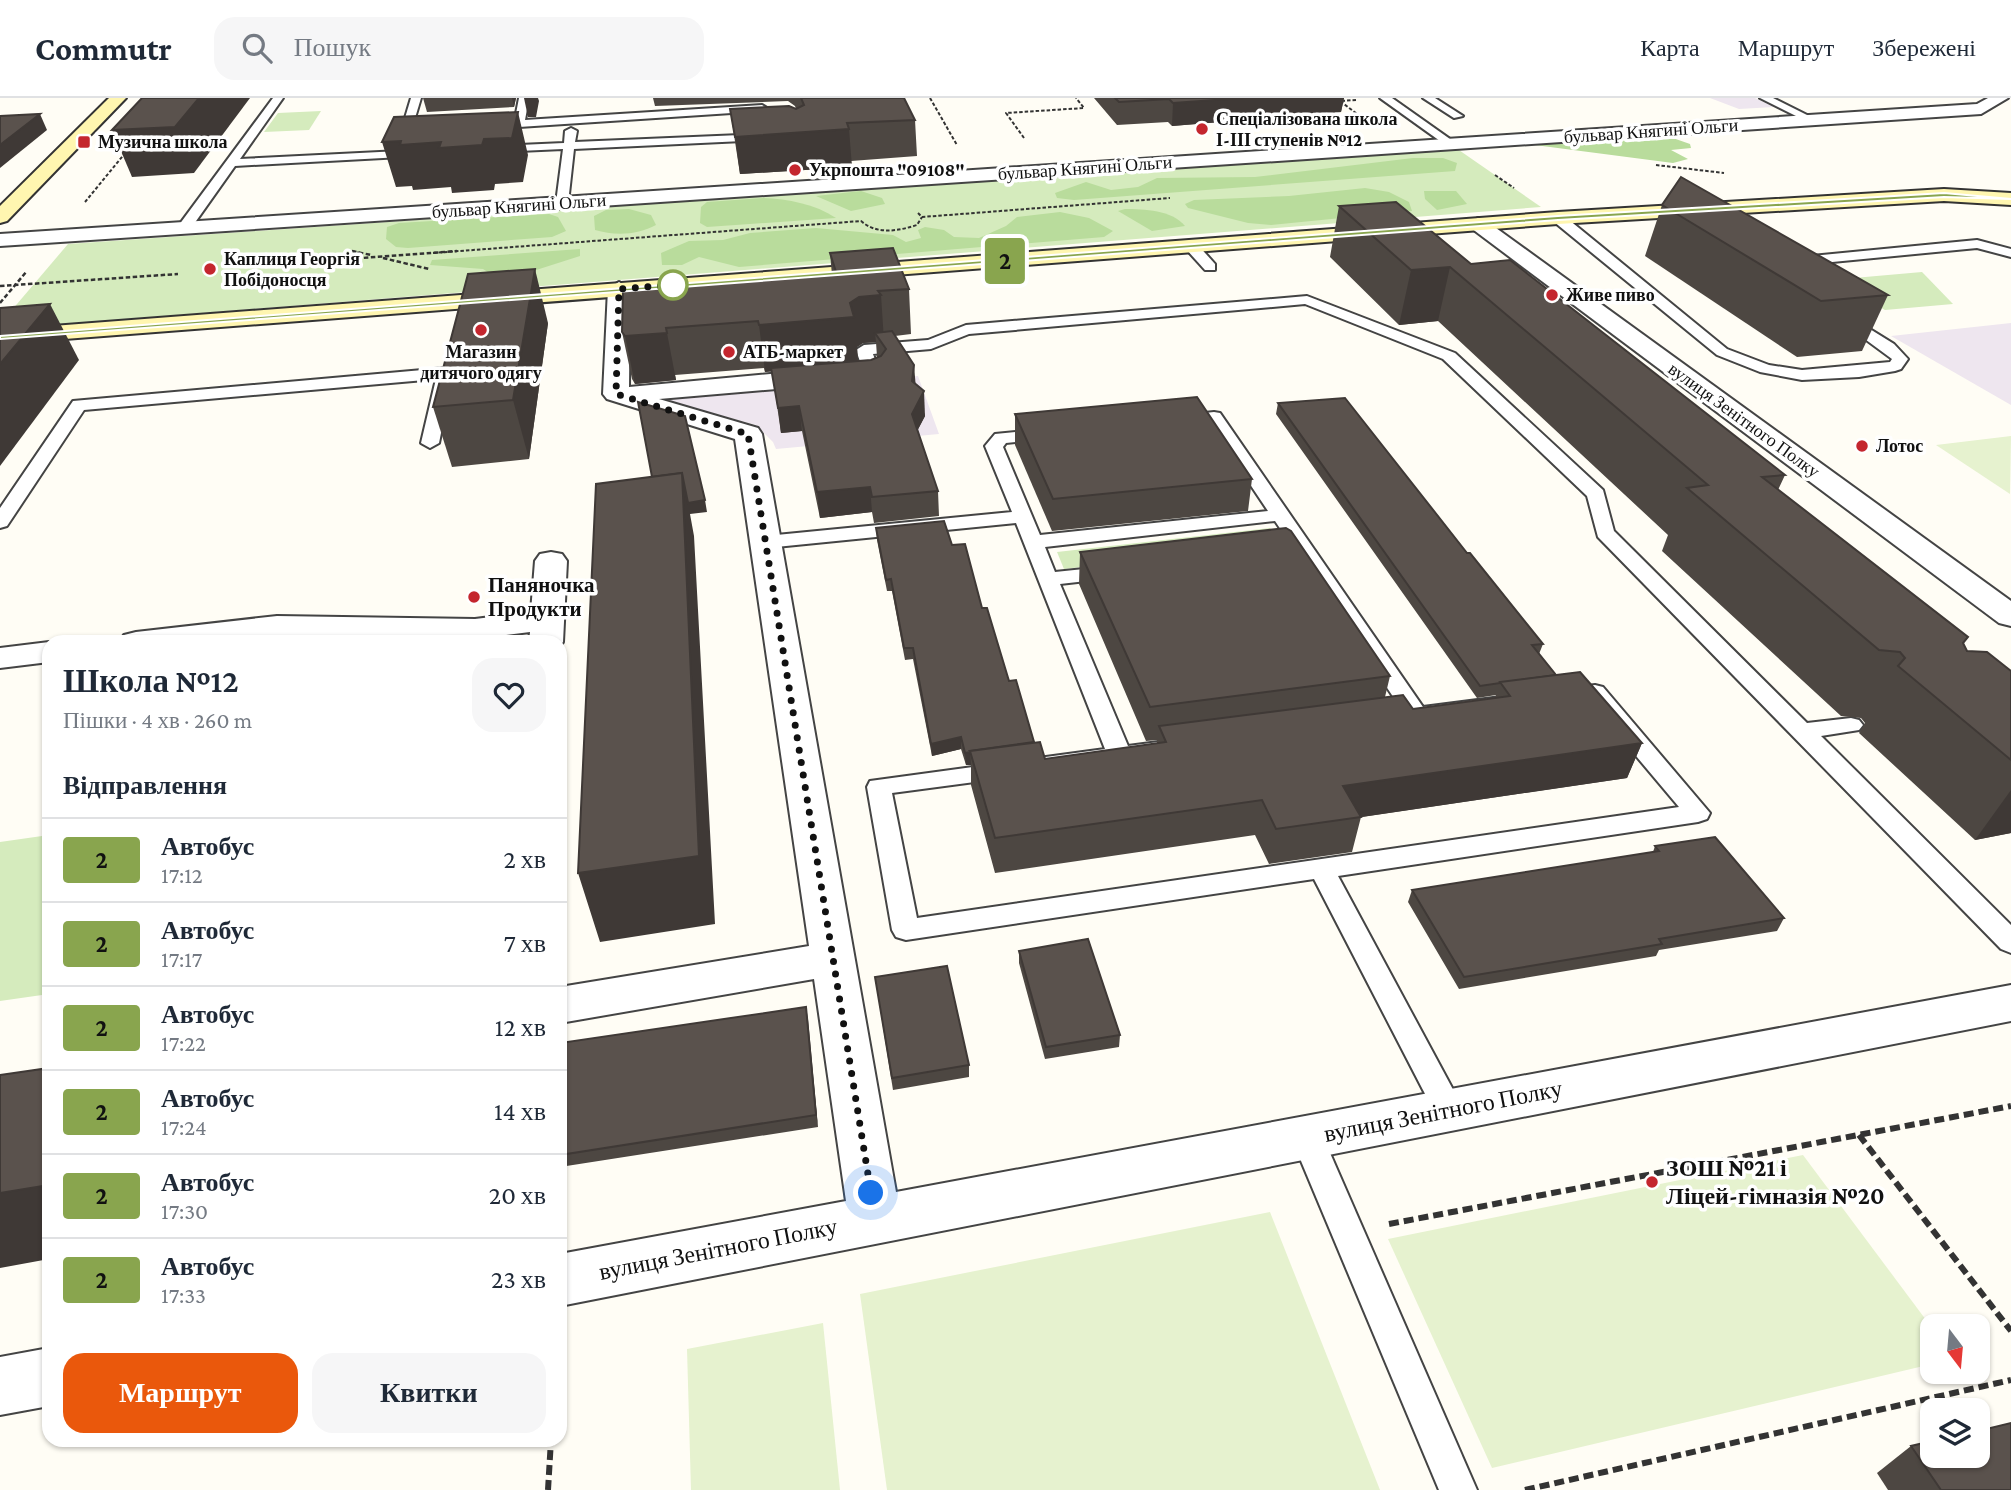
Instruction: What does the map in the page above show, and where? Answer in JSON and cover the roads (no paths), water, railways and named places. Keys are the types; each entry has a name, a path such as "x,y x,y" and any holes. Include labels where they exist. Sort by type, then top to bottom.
{"street":[{"path":"0,218 8,201 118,98"},
{"name":"бульвар Княгині Ольги","path":"0,240 1981,109 2000,98"},
{"path":"0,337 1558,218 1944,195 2011,199"},
{"name":"вулиця Зенітного Полку","path":"1478,224 2011,616"},
{"path":"616,394 619,289"},
{"path":"616,394 872,373"},
{"path":"616,394 748,434 875,1219"},
{"path":"198,635 277,626 546,631 551,561"},
{"path":"0,658 42,653"},
{"path":"567,1004 833,959"},
{"name":"вулиця Зенітного Полку","path":"567,1279 2011,1003"},
{"path":"0,1386 42,1378"}],"lane":[{"path":"184,228 278,98"},
{"path":"416,98 408,124 424,119"},
{"path":"524,98 519,124 774,108"},
{"path":"1385,98 1451,144"},
{"path":"1428,98 1458,116"},
{"path":"1765,98 1812,120"},
{"path":"507,113 521,113"},
{"path":"562,203 573,120"},
{"path":"483,149 568,148 785,136"},
{"path":"232,163 428,152"},
{"path":"1558,218 1722,352 1766,369 1802,375 1859,372 1895,366 1900,359 1889,346 1834,310"},
{"path":"1781,263 1977,244 2011,253"},
{"path":"1191,246 1210,267"},
{"path":"872,373 864,350 932,344 966,330 1237,298 1307,300 1448,356 1596,494 1605,533 2011,942"},
{"path":"0,522 79,405 445,373 430,443"},
{"path":"1161,422 1214,417 1417,715"},
{"path":"1068,431 1001,438 994,446 1119,754"},
{"path":"1033,542 1281,515"},
{"path":"766,542 1023,517"},
{"path":"1278,553 1304,550"},
{"path":"1048,579 1129,570"},
{"path":"1595,691 1698,813 906,930 879,787 1119,754 1595,691"},
{"path":"1802,732 1851,725"},
{"path":"1321,868 1449,1110"},
{"path":"1307,1137 1458,1490"}],"place":[{"name":"Спеціалізована школа І-ІІІ ступенів №12","path":"1202,129"},
{"name":"Музична школа","path":"84,142"},
{"name":"Укрпошта \"09108\"","path":"795,170"},
{"name":"Каплиця Георгія Побідоносця","path":"210,269"},
{"name":"Живе пиво","path":"1552,295"},
{"name":"Магазин дитячого одягу","path":"481,330"},
{"name":"АТБ-маркет","path":"729,352"},
{"name":"Лотос","path":"1862,446"},
{"name":"Паняночка Продукти","path":"474,597"},
{"name":"ЗОШ №21 і Ліцей-гімназія №20","path":"1652,1182"}]}
